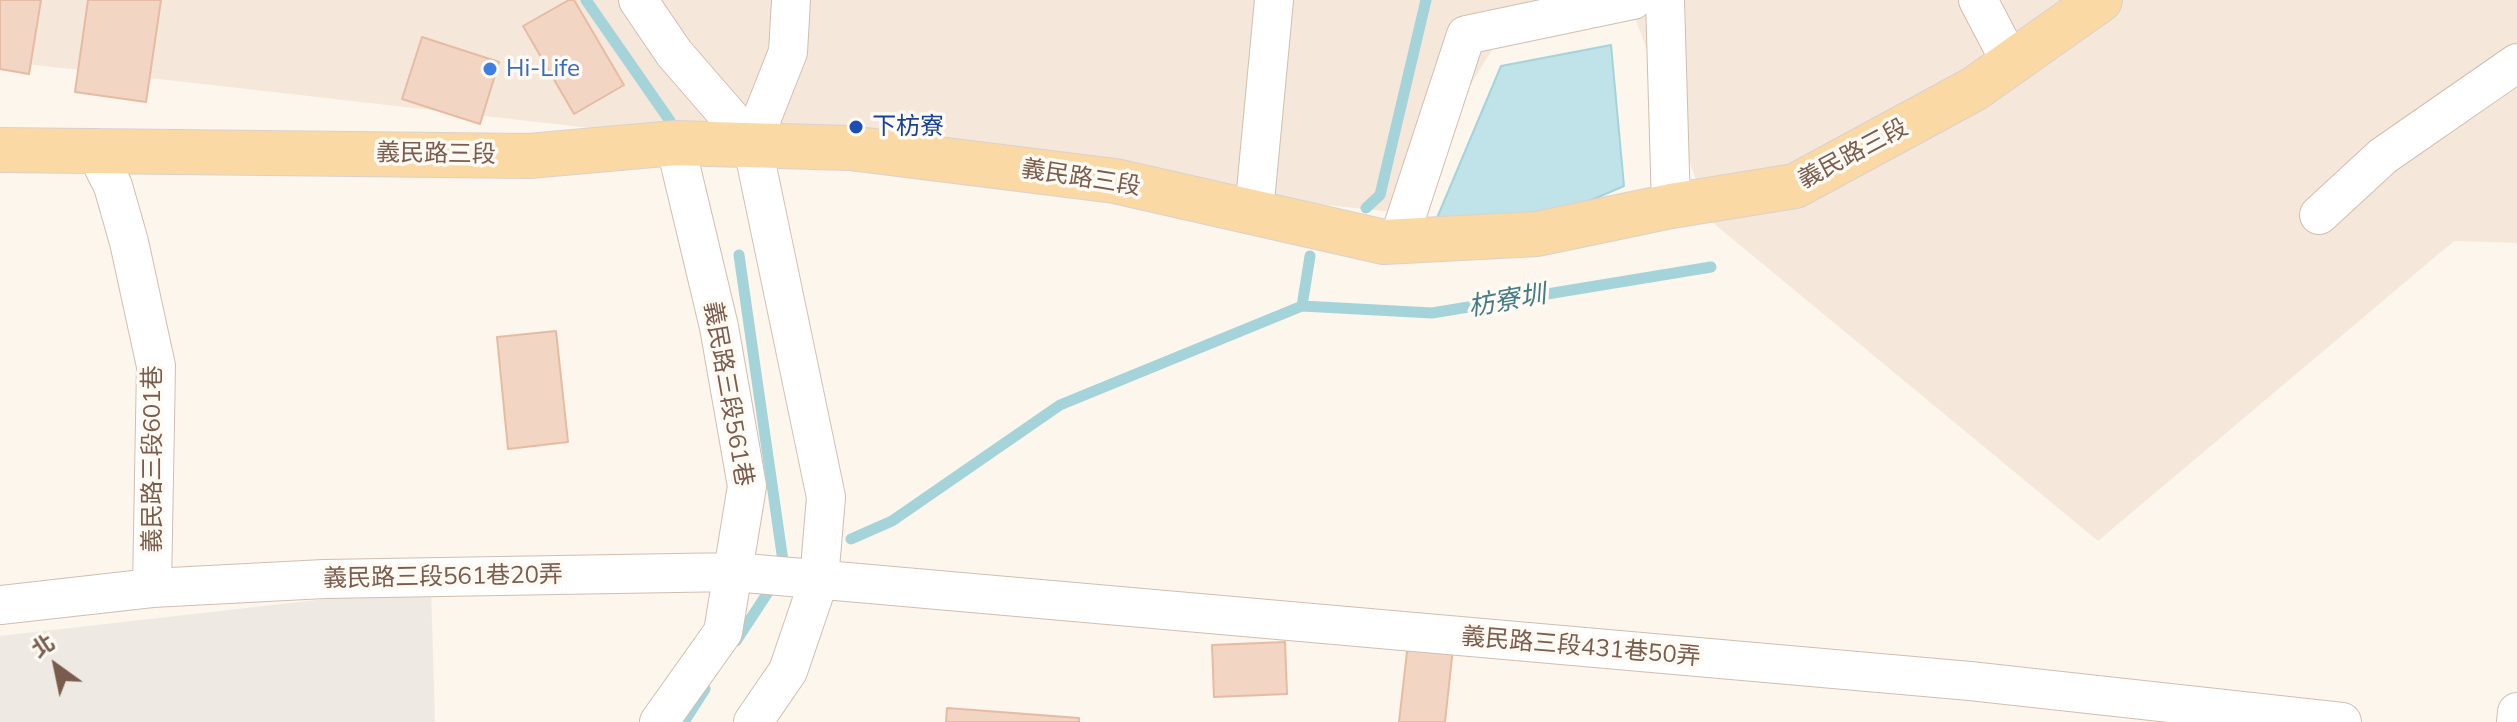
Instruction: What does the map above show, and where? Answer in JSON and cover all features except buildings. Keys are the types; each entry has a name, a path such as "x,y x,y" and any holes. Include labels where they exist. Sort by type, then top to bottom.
{"main road":[{"name":"義民路三段","path":"0,150 94,148 529,156 675,143 850,148 1115,181 1384,242 1537,234 1671,206 1795,186 1974,89 2100,0"}],"lane":[{"path":"638,0 674,53 752,143 826,497 819,580 788,671 753,722"},
{"path":"752,143 788,52 791,0"},
{"path":"1254,212 1274,0"},
{"path":"1398,242 1466,35 1633,0"},
{"path":"1665,0 1671,206"},
{"path":"1978,0 2011,63"},
{"path":"2319,215 2383,156 2517,63"},
{"name":"義民路三段561巷","path":"659,722 723,632 747,486 719,327 675,143"},
{"name":"義民路三段601巷","path":"94,148 113,186 129,242 156,366 152,588"},
{"name":"義民路三段561巷20弄","path":"0,605 152,588 324,579 734,572 819,580"},
{"name":"義民路三段431巷50弄","path":"819,580 1970,681 2342,722"},
{"path":"2516,722 2517,712"}],"shaded area":[{"path":"0,0 2517,0 2517,243 2454,241 2098,541 1712,222 1635,18 1496,43 1394,212 634,133 0,61"},
{"path":"431,587 435,722 0,722 0,636"}],"water":[{"path":"1611,45 1624,186 1550,218 1437,218 1501,66"}],"waterway":[{"path":"586,0 670,121"},
{"path":"1366,208 1380,195 1426,0"},
{"path":"736,641 784,568 739,255"},
{"path":"851,539 892,521 1060,405 1302,306 1310,256"},
{"name":"枋寮圳","path":"1302,306 1432,313 1711,267"},
{"path":"684,722 705,689"}],"place":[{"name":"Hi-Life","path":"490,69"},
{"name":"下枋寮","path":"856,127"}]}
